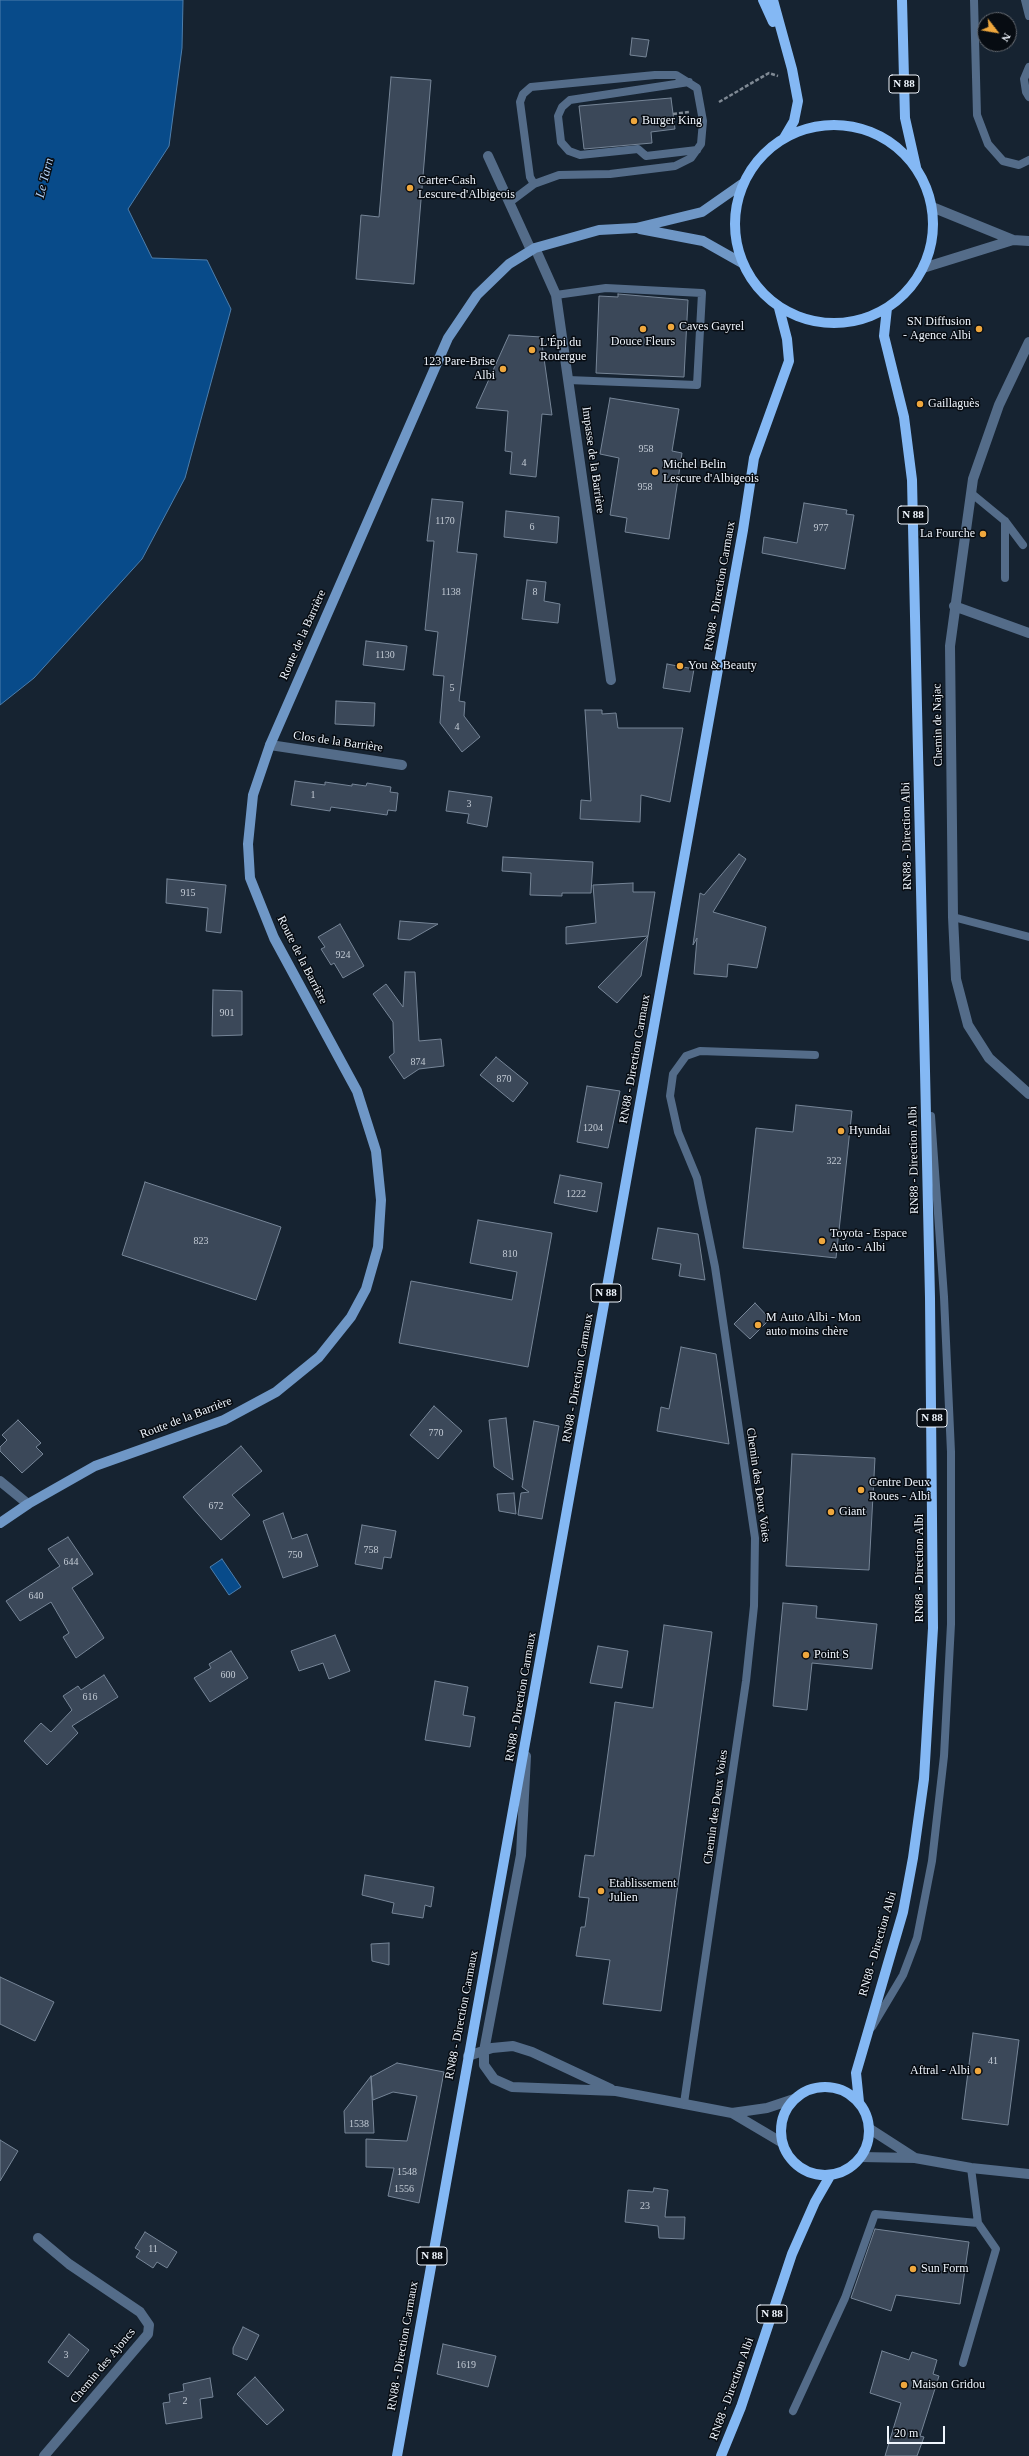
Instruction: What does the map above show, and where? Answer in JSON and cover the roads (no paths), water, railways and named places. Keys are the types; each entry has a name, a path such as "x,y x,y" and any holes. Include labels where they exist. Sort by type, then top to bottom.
{"main road":[{"path":"763,0 785,46"},
{"path":"772,0 798,101 794,121 784,138"},
{"name":"N 88","path":"902,0 905,118 916,167"},
{"path":"818,125 855,126 890,141 916,167 926,186 932,207 932,238 923,268 908,291 887,308 852,322 814,322 779,308 757,289 742,263 734,224 742,184 759,158 784,138 818,125"},
{"name":"RN88 - Direction Carmaux","path":"397,2456 743,530 754,458 789,361 787,339 779,308"},
{"name":"RN88 - Direction Albi","path":"859,2102 856,2072 864,2039 903,1912 913,1858 925,1763 933,1596 925,1044 912,480 904,417 884,336 887,308"},
{"path":"820,2087 834,2087 848,2093 859,2102 864,2110 870,2129 868,2144 861,2157 842,2172 830,2176 811,2173 794,2164 786,2154 782,2142 780,2126 785,2111 794,2098 806,2090 820,2087"},
{"name":"RN88 - Direction Albi","path":"721,2456 741,2407 792,2254 814,2202 830,2176"}],"street":[{"name":"Impasse de la Barrière","path":"488,156 556,295 611,680"},
{"name":"Route de la Barrière","path":"0,1523 28,1504 96,1466 224,1420 276,1392 319,1357 350,1317 366,1289 378,1247 381,1200 376,1152 357,1091 274,938 250,878 248,844 253,795 270,745 448,338 477,295 509,264 533,249 598,230 636,228 702,212 742,184"},
{"path":"932,207 1013,240 1029,241"},
{"name":"Route de la Barrière","path":"636,228 703,242 742,263"},
{"path":"923,268 1013,240"},
{"name":"Chemin de Najac","path":"1029,342 999,405 973,479 954,606 950,646 953,917 956,979 968,1025 988,1058 1029,1094"},
{"path":"954,606 1029,633"},
{"name":"Clos de la Barrière","path":"270,745 402,765"},
{"path":"0,1480 28,1504"},
{"path":"527,1736 521,1855 484,2051 484,2065 494,2079 512,2087 616,2091 732,2113 782,2142"},
{"path":"468,2056 484,2051 513,2046 532,2052 616,2091"},
{"path":"732,2113 767,2108 794,2098"},
{"path":"870,2129 915,2158"},
{"path":"861,2157 915,2158 971,2168 1029,2174"},
{"name":"Chemin des Ajoncs","path":"38,2238 69,2264 140,2312 149,2325 148,2334 44,2456"}],"lane":[{"path":"974,0 977,115 988,144 1003,161 1019,165 1029,160"},
{"path":"1025,0 1029,16"},
{"path":"1029,67 1024,79 1026,92 1029,97"},
{"path":"510,202 534,184 559,176 610,174 675,166 691,158 701,144 703,120 697,88 676,75 655,75 531,87 523,94 520,102 530,177 534,184"},
{"path":"689,82 570,100 562,107 558,116 561,142 569,151 580,155 638,149 646,156 697,150"},
{"path":"556,295 606,288 702,293 697,385 568,380"},
{"path":"971,493 1005,521 1023,545"},
{"path":"1005,521 1005,578"},
{"path":"953,917 1029,937"},
{"path":"864,2039 904,1976 917,1938 932,1861 944,1756 951,1624 951,1452 944,1297 925,1044"},
{"name":"Chemin des Deux Voies","path":"684,2103 746,1681 754,1606 755,1538 715,1267 697,1178 678,1132 670,1096 673,1074 686,1056 700,1051 815,1055"},
{"path":"963,2363 996,2250 978,2224 971,2168"},
{"path":"793,2411 845,2298 875,2214 978,2224"}],"water":[{"name":"Le Tarn","path":"0,0 183,0 182,48 169,146 128,209 152,258 207,260 231,309 185,478 142,559 34,678 0,705"},
{"path":"222,1559 241,1587 229,1595 210,1567"}],"place":[{"name":"Burger King","path":"634,121"},
{"name":"Carter-Cash Lescure-d'Albigeois","path":"410,188"},
{"name":"Caves Gayrel","path":"671,327"},
{"name":"Douce Fleurs","path":"643,329"},
{"name":"SN Diffusion - Agence Albi","path":"979,329"},
{"name":"L'Épi du Rouergue","path":"532,350"},
{"name":"123 Pare-Brise Albi","path":"503,369"},
{"name":"Gaillaguès","path":"920,404"},
{"name":"Michel Belin Lescure d'Albigeois","path":"655,472"},
{"name":"La Fourche","path":"983,534"},
{"name":"You & Beauty","path":"680,666"},
{"name":"Hyundai","path":"841,1131"},
{"name":"Toyota - Espace Auto - Albi","path":"822,1241"},
{"name":"M Auto Albi - Mon auto moins chère","path":"758,1325"},
{"name":"Centre Deux Roues - Albi","path":"861,1490"},
{"name":"Giant","path":"831,1512"},
{"name":"Point S","path":"806,1655"},
{"name":"Etablissement Julien","path":"601,1891"},
{"name":"Aftral - Albi","path":"978,2071"},
{"name":"Sun Form","path":"913,2269"},
{"name":"Maison Gridou","path":"904,2385"}]}
